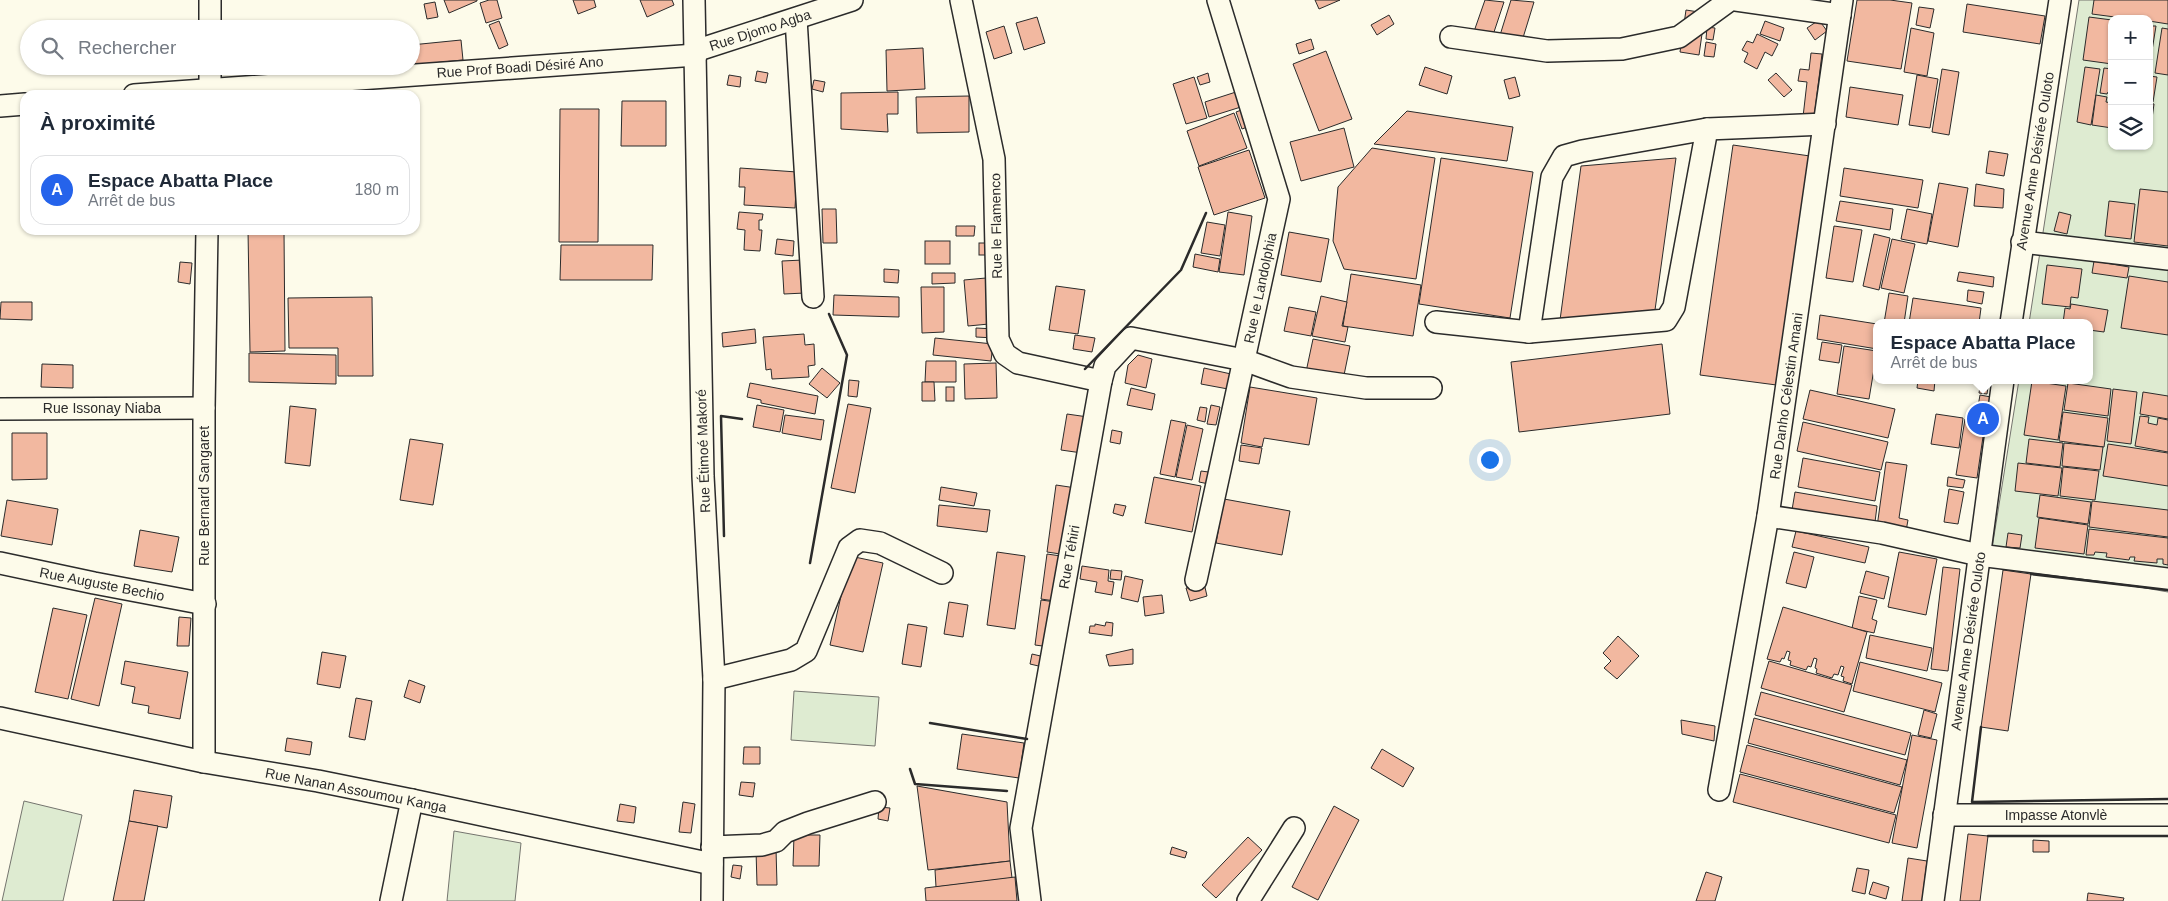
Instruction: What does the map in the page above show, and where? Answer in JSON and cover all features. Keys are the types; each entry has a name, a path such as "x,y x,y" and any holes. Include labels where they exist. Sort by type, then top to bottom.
{"street":[{"path":"210,0 210,20"},
{"name":"Rue Étimoé Makoré","path":"694,0 703,476 714,679 712,901"},
{"name":"Rue Djomo Agba","path":"696,53 852,0"},
{"name":"Rue le Flamenco","path":"961,0 994,159 998,339 1005,354 1018,363 1101,381"},
{"name":"Rue le Landolphia","path":"1196,580 1280,199 1218,0"},
{"path":"1451,37 1547,51 1622,50 1679,37 1730,0"},
{"path":"1736,0 1841,8"},
{"name":"Avenue Anne Désirée Ouloto","path":"2012,319 2060,0"},
{"name":"Rue Danho Célestin Amani","path":"1719,790 1768,516 1841,8"},
{"path":"796,19 813,296"},
{"name":"Rue Prof Boadi Désiré Ano","path":"235,90 696,53"},
{"path":"210,75 210,90"},
{"path":"0,106 20,104"},
{"path":"1529,332 1552,177 1564,156 1582,151 1707,129 1825,124"},
{"path":"1436,322 1529,332 1666,320 1674,307 1707,129"},
{"name":"Rue Bernard Sangaret","path":"204,762 204,408 207,235"},
{"path":"2022,242 2168,259"},
{"name":"Rue Téhiri","path":"1030,901 1022,828 1105,366 1131,338 1244,360"},
{"path":"1244,360 1291,377 1366,388 1431,388"},
{"name":"Avenue Anne Désirée Ouloto","path":"1933,901 2002,384"},
{"name":"Rue Issonay Niaba","path":"0,409 204,408"},
{"path":"1768,516 1882,533 1979,555 2168,579"},
{"path":"714,679 791,660 806,651 849,548 860,540 880,543 942,573"},
{"name":"Rue Auguste Bechio","path":"0,563 205,604"},
{"name":"Rue Nanan Assoumou Kanga","path":"0,718 204,762 318,781 712,855 776,841 785,832 875,802"},
{"path":"391,901 412,800"},
{"name":"Impasse Atonvlè","path":"1944,815 2168,815"},
{"path":"1248,901 1294,828"}],"green space":[{"path":"2079,0 2168,0 2168,592 1990,561 2018,384 2093,384 2093,319 2030,319"},
{"path":"794,691 879,697 875,746 791,740"},
{"path":"24,801 82,815 63,901 2,901"},
{"path":"454,831 521,843 515,901 447,901"}],"building":[{"path":"444,0 477,0 477,1 449,13"},
{"path":"497,0 502,18 486,23 480,3"},
{"path":"573,0 594,0 596,7 578,14"},
{"path":"640,0 672,0 674,5 647,17"},
{"path":"1315,0 1340,0 1319,9"},
{"path":"1485,0 1504,2 1489,47 1471,40"},
{"path":"1511,0 1534,2 1518,54 1496,48"},
{"path":"1857,0 1890,0 1912,3 1901,69 1847,61"},
{"path":"2094,0 2168,0 2168,24 2153,22 2153,15 2108,16 2092,14"},
{"path":"435,2 438,17 427,19 424,4"},
{"path":"1967,4 2045,16 2040,44 1963,32"},
{"path":"1919,7 1934,9 1930,28 1916,25"},
{"path":"1686,10 1705,13 1699,55 1680,52"},
{"path":"1389,15 1394,24 1377,35 1371,25"},
{"path":"1037,17 1045,43 1024,50 1016,23"},
{"path":"2089,17 2108,19 2108,63 2083,60"},
{"path":"1819,20 1827,31 1815,40 1807,28"},
{"path":"499,21 508,45 499,49 489,25"},
{"path":"1765,21 1784,28 1780,41 1760,34"},
{"path":"1004,26 1012,53 994,59 986,32"},
{"path":"2153,26 2156,26 2153,44"},
{"path":"1707,27 1715,28 1713,40 1706,39"},
{"path":"1911,28 1934,33 1927,76 1904,72"},
{"path":"2162,28 2168,29 2168,75 2155,73"},
{"path":"1757,34 1778,44 1772,56 1765,52 1757,69 1744,62 1748,53 1742,50 1747,41 1753,43"},
{"path":"1311,39 1314,49 1299,54 1296,44"},
{"path":"461,40 463,60 420,64 420,44"},
{"path":"1706,42 1716,44 1714,57 1704,56"},
{"path":"923,48 925,89 887,91 886,50"},
{"path":"1326,51 1352,119 1319,131 1293,64"},
{"path":"1811,53 1822,54 1814,118 1803,117 1807,82 1798,81 1800,69 1809,70"},
{"path":"1425,67 1452,76 1447,94 1419,85"},
{"path":"2085,67 2100,69 2091,125 2077,122"},
{"path":"2104,68 2108,68 2108,92 2107,94 2100,93"},
{"path":"1942,69 1959,72 1949,135 1932,132"},
{"path":"757,71 768,73 766,83 755,81"},
{"path":"1208,73 1210,82 1200,85 1197,77"},
{"path":"1776,73 1792,90 1784,97 1768,80"},
{"path":"729,75 741,77 740,87 727,85"},
{"path":"1917,75 1938,79 1930,128 1909,125"},
{"path":"2153,76 2157,77 2153,102"},
{"path":"1194,77 1207,118 1186,124 1173,84"},
{"path":"1515,77 1520,96 1509,99 1504,80"},
{"path":"814,80 825,82 823,92 812,89"},
{"path":"1850,87 1903,95 1898,125 1846,117"},
{"path":"1239,91 1244,106 1209,117 1205,102"},
{"path":"898,92 898,114 887,114 888,132 841,129 841,93"},
{"path":"2096,95 2107,97 2108,127 2092,125"},
{"path":"969,96 969,132 917,133 916,97"},
{"path":"622,101 666,101 666,146 621,146"},
{"path":"560,109 599,109 598,242 559,242"},
{"path":"1244,109 1250,126 1242,129 1236,112"},
{"path":"1407,111 1513,127 1507,161 1374,144"},
{"path":"1234,113 1247,148 1199,166 1187,131"},
{"path":"1344,128 1354,167 1301,181 1290,142"},
{"path":"1733,145 1817,157 1784,386 1700,375"},
{"path":"1372,148 1435,158 1416,279 1344,269 1333,241 1338,187"},
{"path":"1249,150 1265,198 1214,215 1198,167"},
{"path":"1989,151 2008,154 2004,176 1986,173"},
{"path":"1441,158 1533,172 1510,318 1419,304"},
{"path":"1676,158 1655,310 1560,320 1581,166"},
{"path":"740,168 797,172 795,208 744,205 745,187 739,187"},
{"path":"1844,168 1923,180 1918,208 1840,196"},
{"path":"1939,183 1968,188 1958,247 1928,241"},
{"path":"1976,184 2004,189 2003,208 1974,206"},
{"path":"2140,189 2168,192 2168,246 2134,242"},
{"path":"1840,201 1893,209 1890,230 1836,221"},
{"path":"2109,201 2135,204 2131,239 2105,236"},
{"path":"822,209 836,209 837,243 823,243"},
{"path":"1907,209 1932,214 1927,244 1901,239"},
{"path":"739,212 763,214 762,220 759,220 759,230 762,230 760,251 744,250 745,230 737,229"},
{"path":"1228,212 1252,216 1244,275 1219,272"},
{"path":"2059,212 2071,215 2067,234 2054,231"},
{"path":"1207,222 1225,225 1220,256 1201,253"},
{"path":"956,226 975,226 974,236 956,236"},
{"path":"1834,226 1862,230 1853,282 1826,278"},
{"path":"1289,232 1329,239 1321,282 1281,275"},
{"path":"1874,234 1890,238 1879,290 1863,286"},
{"path":"248,235 284,235 285,351 250,352"},
{"path":"777,239 794,241 793,256 775,254"},
{"path":"1892,239 1915,244 1904,293 1881,288"},
{"path":"925,241 950,241 950,264 925,264"},
{"path":"979,243 989,243 989,255 979,255"},
{"path":"561,245 653,245 652,280 560,280"},
{"path":"1195,254 1220,259 1218,272 1193,267"},
{"path":"803,260 805,293 784,294 782,261"},
{"path":"2094,261 2129,267 2127,278 2092,273"},
{"path":"180,262 192,263 190,284 178,282"},
{"path":"2047,265 2082,269 2078,298 2071,297 2070,307 2042,304"},
{"path":"884,269 899,270 898,283 884,282"},
{"path":"1959,272 1994,277 1993,287 1957,281"},
{"path":"932,273 955,273 955,283 932,284"},
{"path":"1351,274 1421,285 1413,336 1343,326"},
{"path":"2129,276 2168,282 2168,335 2121,328"},
{"path":"986,278 989,324 968,326 964,280"},
{"path":"1056,286 1085,290 1078,334 1049,330"},
{"path":"921,287 944,287 944,332 922,333"},
{"path":"1968,290 1984,292 1982,304 1967,301"},
{"path":"1889,293 1908,296 1905,319 1885,319"},
{"path":"834,295 899,297 899,317 833,315"},
{"path":"1321,296 1347,302 1342,326 1348,327 1345,342 1312,336"},
{"path":"372,297 373,376 338,376 338,348 289,348 288,298"},
{"path":"1913,298 1981,308 1980,319 1910,319"},
{"path":"1,302 32,302 32,320 0,319"},
{"path":"2071,304 2108,310 2104,332 2093,331 2093,319 2064,319 2065,308 2070,309"},
{"path":"1289,307 1316,312 1311,336 1284,331"},
{"path":"1820,315 1873,323 1873,348 1817,339"},
{"path":"976,328 995,329 995,338 976,337"},
{"path":"755,329 756,343 723,347 722,333"},
{"path":"804,334 805,345 814,344 815,365 808,366 809,377 772,379 771,369 766,370 763,337"},
{"path":"1075,335 1095,338 1092,352 1073,349"},
{"path":"935,338 993,344 991,361 933,355"},
{"path":"1313,339 1350,346 1343,380 1306,372"},
{"path":"1822,342 1842,345 1839,363 1819,360"},
{"path":"1662,344 1670,414 1519,432 1511,362"},
{"path":"1844,346 1873,350 1873,375 1869,399 1837,394"},
{"path":"249,353 336,355 336,384 249,382"},
{"path":"1138,355 1152,359 1146,388 1125,383 1128,365"},
{"path":"926,361 956,361 956,382 925,382"},
{"path":"996,363 997,398 965,399 964,364"},
{"path":"42,364 73,365 73,388 41,387"},
{"path":"822,368 840,383 827,398 809,384"},
{"path":"1204,368 1231,374 1228,389 1201,384"},
{"path":"849,380 859,381 857,397 848,396"},
{"path":"922,382 934,382 935,401 922,401"},
{"path":"750,383 818,396 815,414 761,403 761,400 747,397"},
{"path":"1918,384 1935,384 1934,391 1917,388"},
{"path":"1980,384 1988,384 1987,394 1979,393"},
{"path":"2032,384 2066,386 2058,440 2024,435"},
{"path":"2068,384 2111,389 2108,416 2064,410"},
{"path":"946,387 954,387 954,401 946,401"},
{"path":"1250,387 1317,398 1309,445 1264,438 1262,447 1241,443"},
{"path":"1131,388 1155,394 1152,410 1127,405"},
{"path":"2113,389 2137,392 2131,444 2107,441"},
{"path":"1810,390 1895,409 1888,438 1803,419"},
{"path":"2143,392 2168,396 2168,419 2140,414"},
{"path":"1980,395 1991,397 1987,420 1976,418"},
{"path":"848,404 871,408 855,493 831,488"},
{"path":"757,405 784,410 780,432 753,427"},
{"path":"1211,405 1220,407 1216,425 1207,424"},
{"path":"290,406 316,409 310,466 285,463"},
{"path":"1200,407 1207,408 1205,422 1197,420"},
{"path":"2063,412 2108,418 2104,447 2059,441"},
{"path":"1067,414 1088,417 1082,453 1061,450"},
{"path":"1936,414 1963,418 1959,448 1931,444"},
{"path":"785,415 824,420 821,440 782,433"},
{"path":"2140,416 2149,417 2148,423 2157,425 2158,418 2168,420 2168,452 2135,446"},
{"path":"1965,419 1985,423 1977,478 1956,475"},
{"path":"1171,420 1186,423 1175,477 1160,474"},
{"path":"1803,422 1888,442 1881,470 1797,451"},
{"path":"1187,425 1203,429 1192,480 1176,477"},
{"path":"1112,430 1122,432 1120,444 1110,442"},
{"path":"12,433 47,433 47,479 12,480"},
{"path":"410,439 443,444 433,505 400,500"},
{"path":"2029,439 2063,443 2060,467 2026,463"},
{"path":"2064,443 2103,447 2100,470 2062,466"},
{"path":"2108,444 2168,453 2168,486 2103,476"},
{"path":"1241,445 1262,448 1259,464 1239,461"},
{"path":"1803,458 1880,472 1875,501 1798,487"},
{"path":"1886,462 1907,465 1899,518 1908,520 1906,531 1877,527"},
{"path":"2018,463 2062,468 2058,496 2015,491"},
{"path":"2063,467 2099,471 2095,500 2060,496"},
{"path":"1201,471 1216,473 1214,485 1199,482"},
{"path":"1154,477 1201,486 1192,532 1145,523"},
{"path":"1948,477 1965,480 1963,488 1947,486"},
{"path":"1056,485 1076,488 1067,555 1047,552"},
{"path":"941,487 977,493 974,506 939,500"},
{"path":"1949,489 1964,492 1958,524 1944,522"},
{"path":"1795,492 1877,506 1874,530 1791,516"},
{"path":"2040,495 2091,502 2088,524 2037,517"},
{"path":"1224,499 1290,511 1282,555 1216,543"},
{"path":"7,500 58,509 52,545 1,536"},
{"path":"2092,501 2168,510 2168,537 2089,527"},
{"path":"1115,504 1126,506 1123,516 1113,513"},
{"path":"939,505 990,510 987,532 937,526"},
{"path":"2039,518 2088,525 2084,554 2035,548"},
{"path":"2089,529 2168,538 2168,565 2163,564 2163,559 2157,559 2157,563 2134,561 2135,557 2130,557 2129,560 2106,557 2107,553 2095,552 2094,555 2086,555"},
{"path":"140,530 179,537 172,572 134,566"},
{"path":"1796,531 1869,547 1865,563 1792,547"},
{"path":"2008,533 2022,535 2020,548 2006,547"},
{"path":"997,552 1025,556 1015,629 987,625"},
{"path":"1794,552 1814,557 1806,588 1786,583"},
{"path":"1899,552 1937,559 1926,615 1888,607"},
{"path":"1047,554 1061,556 1055,601 1041,599"},
{"path":"850,556 883,563 863,652 830,645"},
{"path":"1082,566 1109,570 1108,581 1114,582 1112,595 1095,592 1097,582 1080,579"},
{"path":"1943,567 1960,569 1948,671 1931,669"},
{"path":"1111,570 1122,571 1121,580 1110,579"},
{"path":"2003,570 2031,574 2008,731 1981,727"},
{"path":"1866,571 1889,577 1884,599 1860,593"},
{"path":"1125,576 1143,580 1138,602 1121,598"},
{"path":"1204,583 1207,596 1190,601 1186,588"},
{"path":"1162,595 1164,613 1145,616 1143,597"},
{"path":"1859,596 1877,600 1872,619 1877,621 1874,633 1852,628"},
{"path":"95,598 122,604 99,706 71,699"},
{"path":"1041,600 1056,602 1050,647 1035,645"},
{"path":"949,602 968,605 963,637 944,634"},
{"path":"1783,607 1867,632 1852,684 1843,681 1844,677 1841,676 1844,667 1841,666 1838,675 1834,674 1832,678 1816,673 1817,659 1814,658 1811,667 1808,666 1806,670 1790,665 1791,661 1788,660 1790,652 1787,651 1784,659 1782,658 1780,662 1767,659"},
{"path":"53,608 87,615 68,699 35,692"},
{"path":"179,617 191,618 189,646 177,646"},
{"path":"1106,622 1113,623 1112,636 1089,633 1090,626 1095,626 1095,624 1105,626"},
{"path":"908,624 927,627 921,667 902,664"},
{"path":"1870,635 1932,648 1927,671 1866,658"},
{"path":"1618,636 1639,656 1617,679 1604,668 1611,661 1603,653"},
{"path":"1133,649 1133,664 1109,666 1106,655"},
{"path":"322,652 346,656 340,688 317,684"},
{"path":"1032,654 1049,658 1047,668 1030,664"},
{"path":"125,661 188,672 180,719 148,713 149,706 132,703 135,687 121,684"},
{"path":"1769,661 1852,685 1844,712 1761,688"},
{"path":"1860,662 1942,683 1935,712 1853,691"},
{"path":"409,680 425,686 420,703 404,697"},
{"path":"1761,692 1911,733 1905,755 1755,715"},
{"path":"356,698 372,701 365,740 349,737"},
{"path":"1924,710 1937,714 1931,738 1918,735"},
{"path":"1754,718 1907,760 1900,785 1748,743"},
{"path":"1681,720 1715,726 1714,741 1682,734"},
{"path":"962,734 1024,743 1019,778 957,769"},
{"path":"1912,735 1937,740 1917,848 1892,843"},
{"path":"287,738 312,742 310,755 285,751"},
{"path":"1747,745 1902,787 1894,813 1740,772"},
{"path":"744,747 760,747 760,764 743,764"},
{"path":"1382,749 1414,768 1403,787 1371,768"},
{"path":"1740,774 1896,815 1889,843 1733,802"},
{"path":"741,782 755,783 753,797 739,795"},
{"path":"917,786 1007,802 1010,861 928,870"},
{"path":"134,790 172,796 167,828 129,821"},
{"path":"683,802 695,804 691,833 679,832"},
{"path":"620,804 636,807 634,823 617,821"},
{"path":"1334,806 1359,820 1318,900 1292,887"},
{"path":"879,807 890,808 888,821 878,819"},
{"path":"129,821 158,826 144,901 113,901"},
{"path":"1968,834 1988,836 1980,901 1960,901"},
{"path":"794,835 820,835 819,866 793,866"},
{"path":"1248,837 1262,850 1216,898 1202,885"},
{"path":"2033,840 2049,841 2049,852 2033,852"},
{"path":"1172,847 1187,852 1185,858 1170,854"},
{"path":"776,849 777,885 757,885 756,850"},
{"path":"1908,858 1927,861 1922,901 1902,901"},
{"path":"1010,861 1012,878 936,887 935,870"},
{"path":"733,865 742,866 740,879 731,877"},
{"path":"1857,868 1869,870 1865,894 1852,891"},
{"path":"1706,872 1722,877 1715,901 1696,901"},
{"path":"1015,877 1017,901 926,901 925,888"},
{"path":"1873,882 1889,887 1886,899 1869,894"},
{"path":"2088,893 2124,898 2123,901 2087,901"}],"wall":[{"path":"1085,369 1181,270 1206,213"},
{"path":"810,563 847,355 829,314"},
{"path":"724,536 721,416 742,419"},
{"path":"2031,574 2168,590"},
{"path":"930,723 1027,739"},
{"path":"1981,727 1972,802 2168,799"},
{"path":"910,769 915,784 1007,791"},
{"path":"1988,836 2168,836"}],"place":[{"name":"Espace Abatta Place","path":"1983,419"}]}
